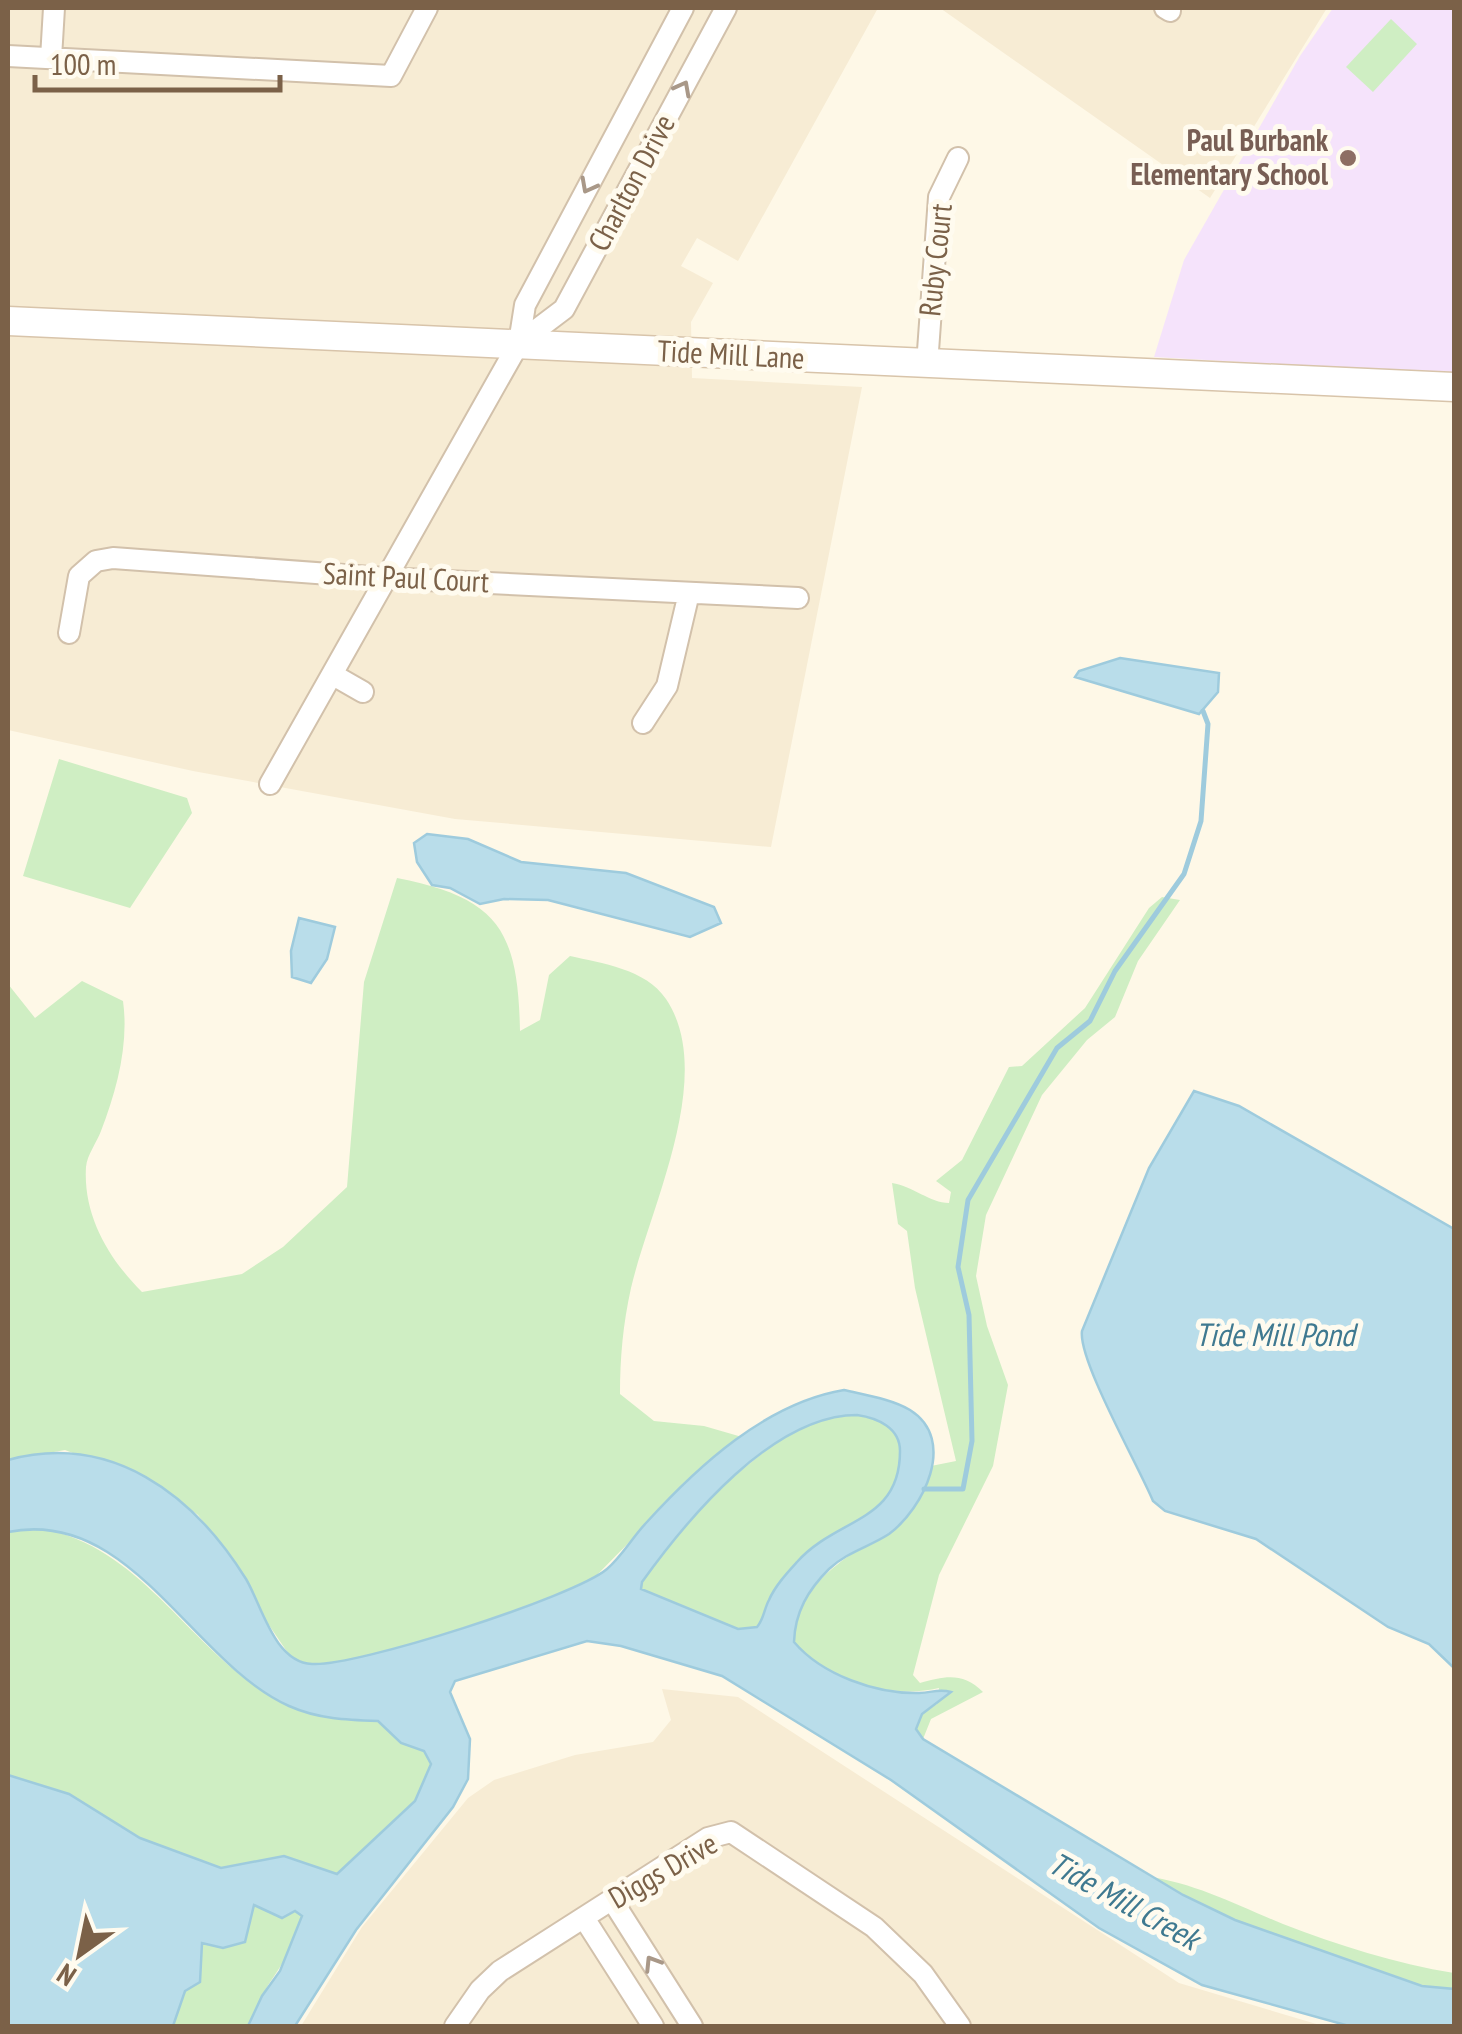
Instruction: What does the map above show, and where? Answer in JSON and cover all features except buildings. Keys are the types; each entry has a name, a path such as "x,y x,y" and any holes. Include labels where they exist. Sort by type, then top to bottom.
{"street":[{"path":"51,58 54,8"},
{"path":"8,56 390,76 427,8"},
{"name":"Charlton Drive","path":"270,784 335,676 384,578 519,343 525,304 683,8"},
{"name":"Charlton Drive","path":"519,343 564,309 726,8"},
{"name":"Ruby Court","path":"926,365 939,197 958,158"},
{"name":"Tide Mill Lane","path":"8,321 926,365 1219,373 1454,387"},
{"name":"Saint Paul Court","path":"69,633 78,576 96,561 113,558 384,578 798,598"},
{"path":"642,723 667,686 689,592"},
{"path":"335,676 363,692"},
{"name":"Diggs Drive","path":"456,2026 480,1990 500,1971 708,1838 732,1832 874,1927 922,1974 960,2026"},
{"path":"612,1900 692,2026"},
{"path":"584,1918 653,2026"}],"shaded area":[{"path":"8,8 878,8 738,261 697,238 681,266 713,283 691,322 692,378 862,387 771,847 455,819 193,771 8,730"},
{"path":"940,8 1327,8 1210,198"},
{"name":"Paul Burbank Elementary School","path":"1333,8 1454,8 1454,374 1154,357 1184,260 1300,56"},
{"path":"662,1689 738,1697 1179,1983 1323,2026 301,2026 362,1927 468,1798 494,1780 575,1755 653,1742 671,1720"}],"green space":[{"path":"1391,19 1417,44 1373,92 1346,67"},
{"path":"59,759 187,798 192,813 130,908 23,876"},
{"path":"397,878 459,896 480,908 496,924 514,967 520,1031 540,1020 549,975 570,956 635,974 666,999 680,1030 685,1065 682,1102 675,1142 631,1288 622,1341 620,1394 654,1421 704,1426 742,1437 709,1461 594,1578 529,1607 357,1661 310,1665 292,1659 254,1603 248,1582 198,1515 161,1487 65,1450 8,1460 8,984 35,1018 82,981 123,1001 124,1034 117,1083 86,1167 94,1219 119,1265 142,1292 242,1274 283,1247 347,1187 364,982"},
{"path":"1162,897 1180,900 1138,961 1115,1017 1087,1040 1042,1095 986,1215 976,1276 987,1326 1008,1385 993,1466 939,1575 913,1675 920,1683 946,1677 961,1679 983,1692 931,1719 923,1739 916,1729 922,1714 937,1704 939,1688 901,1691 860,1684 823,1667 794,1643 800,1611 815,1586 904,1514 921,1493 931,1466 956,1461 915,1288 907,1231 898,1224 892,1183 949,1203 951,1192 936,1181 962,1160 1009,1067 1022,1066 1085,1008 1149,908"},
{"path":"857,1415 892,1430 899,1443 897,1475 890,1492 864,1517 813,1547 797,1562 774,1590 757,1628 739,1629 641,1589 648,1571 685,1524 763,1453 810,1423"},
{"path":"33,1527 73,1537 107,1555 138,1578 223,1660 288,1705 321,1716 378,1721 401,1743 424,1751 431,1764 415,1801 337,1874 284,1856 221,1868 140,1838 69,1794 8,1775 8,1532"},
{"path":"1145,1876 1199,1889 1346,1946 1454,1973 1454,1989 1379,1974 1296,1946"},
{"path":"254,1905 282,1918 295,1911 302,1915 291,1948 248,2026 173,2026 185,1991 200,1982 202,1942"}],"water":[{"path":"1120,658 1219,673 1218,692 1199,714 1075,677 1079,671"},
{"path":"427,834 468,839 521,862 626,873 714,907 721,923 690,937 548,900 504,899 480,904 450,888 432,885 417,862 414,843"},
{"path":"299,918 335,927 327,959 311,983 292,977 291,951"},
{"name":"Tide Mill Pond","path":"1194,1091 1239,1106 1454,1229 1454,1668 1429,1644 1388,1627 1256,1539 1165,1511 1153,1501 1099,1388 1083,1345 1082,1331 1149,1168"},
{"name":"Tide Mill Creek","path":"844,1390 903,1406 924,1423 932,1439 933,1456 923,1492 902,1523 836,1563 809,1593 800,1611 794,1642 806,1654 835,1673 868,1686 902,1692 951,1692 922,1714 916,1729 923,1739 1183,1895 1235,1920 1422,1986 1454,1989 1454,2026 1349,2026 1202,1985 1099,1928 891,1780 722,1676 621,1646 587,1641 455,1681 450,1692 470,1739 468,1779 453,1807 356,1930 295,2026 248,2026 280,1971 302,1916 295,1911 282,1918 254,1905 245,1942 223,1948 202,1943 200,1982 185,1991 173,2026 8,2026 8,1775 69,1794 140,1838 221,1868 284,1856 337,1874 415,1801 431,1764 424,1751 401,1743 378,1721 311,1714 254,1685 125,1564 90,1542 51,1530 8,1532 8,1460 46,1454 81,1455 115,1463 146,1477 175,1497 225,1548 279,1643 299,1661 312,1664 416,1643 587,1581 607,1569 666,1501 711,1459 761,1423 815,1397","holes":["865,1416 892,1430 899,1443 897,1475 890,1492 864,1517 813,1547 797,1562 774,1590 757,1627 738,1629 641,1589 642,1582 683,1529 735,1474 764,1451 794,1432 826,1420"]}],"waterway":[{"path":"924,1489 963,1489 972,1441 969,1315 958,1267 968,1200 1057,1048 1090,1021 1115,971 1184,874 1201,821 1208,724 1203,711"}],"place":[{"name":"Paul Burbank Elementary School","path":"1348,158"}]}
